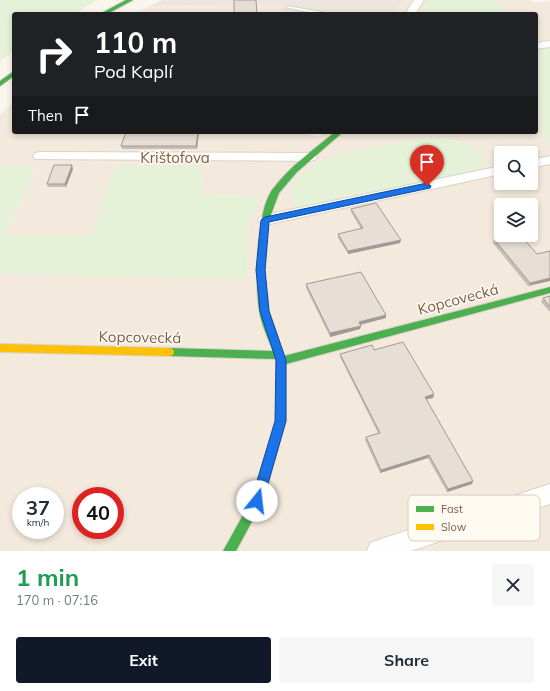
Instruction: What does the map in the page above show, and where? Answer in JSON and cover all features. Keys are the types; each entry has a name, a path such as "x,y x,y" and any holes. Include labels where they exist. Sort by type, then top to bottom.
{"street":[{"path":"108,12 130,0"},
{"path":"411,12 419,0"},
{"path":"538,46 550,44"},
{"path":"0,84 12,75"},
{"path":"229,551 257,501 281,421 280,358 264,311 261,270 265,220 275,192 294,170 338,134"},
{"name":"Krištofova","path":"40,156 310,158"},
{"path":"538,163 550,160"},
{"path":"265,220 494,171"},
{"name":"Kopcovecká","path":"0,348 280,358 550,290"},
{"path":"540,497 550,494"},
{"path":"378,551 408,541"}],"lane":[{"path":"289,7 316,12"}],"shaded area":[{"path":"163,0 403,0 395,12 281,12 280,4 149,6"},
{"path":"403,0 429,0 423,11 429,12 395,12"},
{"path":"492,0 530,0 535,3 550,1 550,49 538,51 538,12 497,12 503,8"},
{"path":"280,4 281,12 140,12 149,6"},
{"path":"12,104 12,134 307,134 320,137 322,134 538,134 538,115 550,113 541,116 541,128 550,144 550,551 0,551 0,274 247,278 249,220 261,196 203,195 202,166 91,236 5,236 36,168 0,166 0,114","holes":["430,138 459,141 472,172 303,208 304,174 319,164 340,154"]}],"green space":[{"path":"0,0 98,0 77,12 12,12 12,52 0,61"},
{"path":"429,0 492,0 503,8 497,12 422,11"},
{"path":"550,49 550,113 538,115 538,51"},
{"path":"550,114 550,144 538,121 541,116"},
{"path":"430,138 463,143 478,151 483,156 486,163 472,172 303,208 296,206 293,203 291,191 294,182 316,165 330,158 363,149"},
{"path":"0,166 36,167 5,236 91,236 115,166 202,166 203,195 262,196 249,220 247,279 0,274"}],"building":[{"path":"234,0 256,0 257,12 234,12"},
{"path":"125,134 198,134 196,146 121,146"},
{"path":"54,165 72,165 65,184 47,184"},
{"path":"376,203 401,240 348,251 338,234 363,228 351,209"},
{"path":"496,242 526,242 537,254 550,251 550,278 530,283"},
{"path":"361,272 386,315 359,322 361,326 330,333 306,284"},
{"path":"550,296 550,307 543,298"},
{"path":"403,342 434,394 425,397 473,481 448,489 429,455 381,470 366,437 380,433 340,354 372,345 374,350"}],"traffic: fast":[{"path":"107,12 130,0"},
{"path":"0,84 12,75"},
{"path":"229,551 257,501 281,421 281,361 264,311 261,270 265,220 275,192 294,170 337,134"},
{"path":"281,361 550,290"},
{"path":"169,352 279,355"}],"traffic: slow":[{"path":"0,348 169,352"}],"route":[{"path":"257,501 281,421 281,360 264,311 261,270 265,220 427,186"}]}
